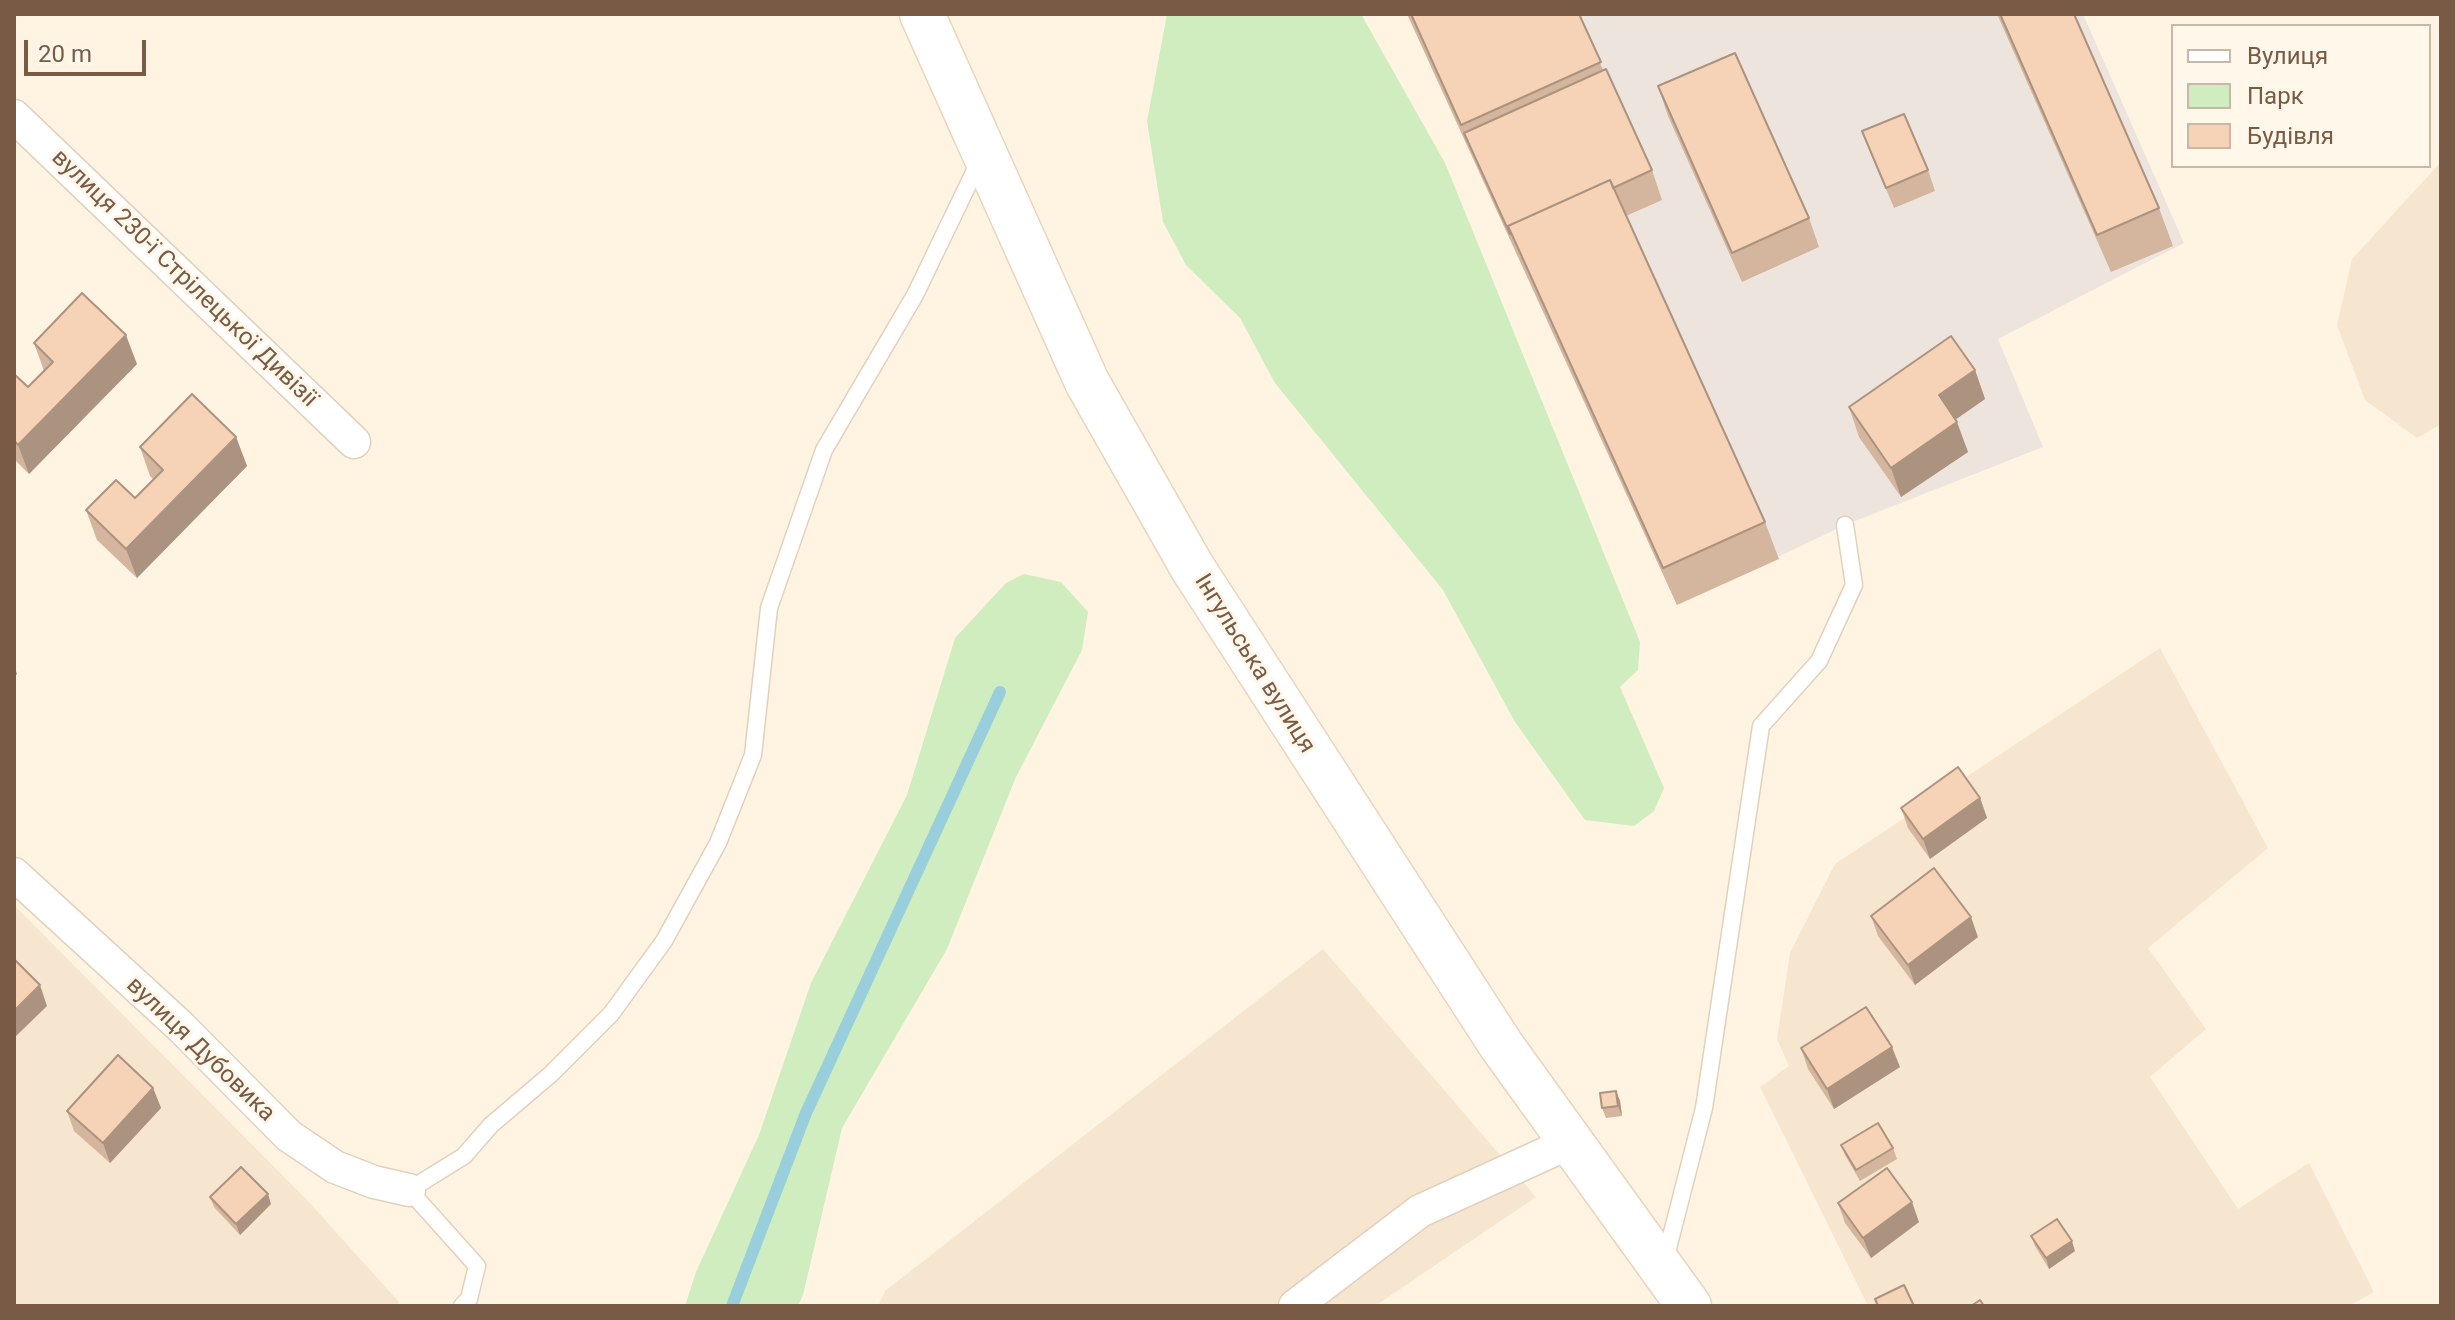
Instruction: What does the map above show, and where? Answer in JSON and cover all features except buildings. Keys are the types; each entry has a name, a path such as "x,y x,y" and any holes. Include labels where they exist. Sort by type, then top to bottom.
{"street":[{"name":"Інгульська вулиця","path":"922,14 1087,382 1192,567 1501,1045 1689,1306"},
{"name":"вулиця 230-ї Стрілецької Дивізії","path":"14,116 354,442"},
{"name":"вулиця Дубовика","path":"14,874 180,1026 289,1136 335,1167 374,1182 409,1190"},
{"path":"1295,1306 1420,1211 1571,1142"}],"lane":[{"path":"462,1306 469,1299 477,1266 409,1190 464,1156 491,1125 551,1074 611,1014 664,941 718,843 753,755 769,608 824,450 915,295 983,155"},
{"path":"1663,1269 1704,1108 1761,726 1819,661 1854,585 1845,525"}],"shaded area":[{"path":"1407,14 2083,14 2184,243 1998,339 2043,447 1845,525 1677,605"},
{"path":"2441,162 2441,424 2417,438 2365,400 2337,325 2352,259"},
{"path":"2160,648 2268,848 2148,948 2206,1029 2150,1077 2238,1209 2309,1163 2374,1292 2349,1306 1868,1306 1760,1087 1789,1066 1777,1039 1790,953 1835,864"},
{"path":"14,905 308,1201 399,1302 396,1306 14,1306"},
{"path":"1323,949 1536,1197 1375,1306 878,1306 885,1291"}],"green space":[{"path":"1167,14 1361,14 1445,163 1640,642 1638,670 1620,687 1664,788 1654,811 1634,826 1585,820 1515,722 1443,590 1275,383 1240,318 1186,265 1163,222 1147,121"},
{"path":"1024,574 1061,582 1088,612 1082,650 1016,777 947,949 842,1128 798,1306 685,1306 696,1272 759,1135 811,983 907,795 955,638 1006,583"}],"waterway":[{"path":"732,1306 806,1113 1000,692"}]}
